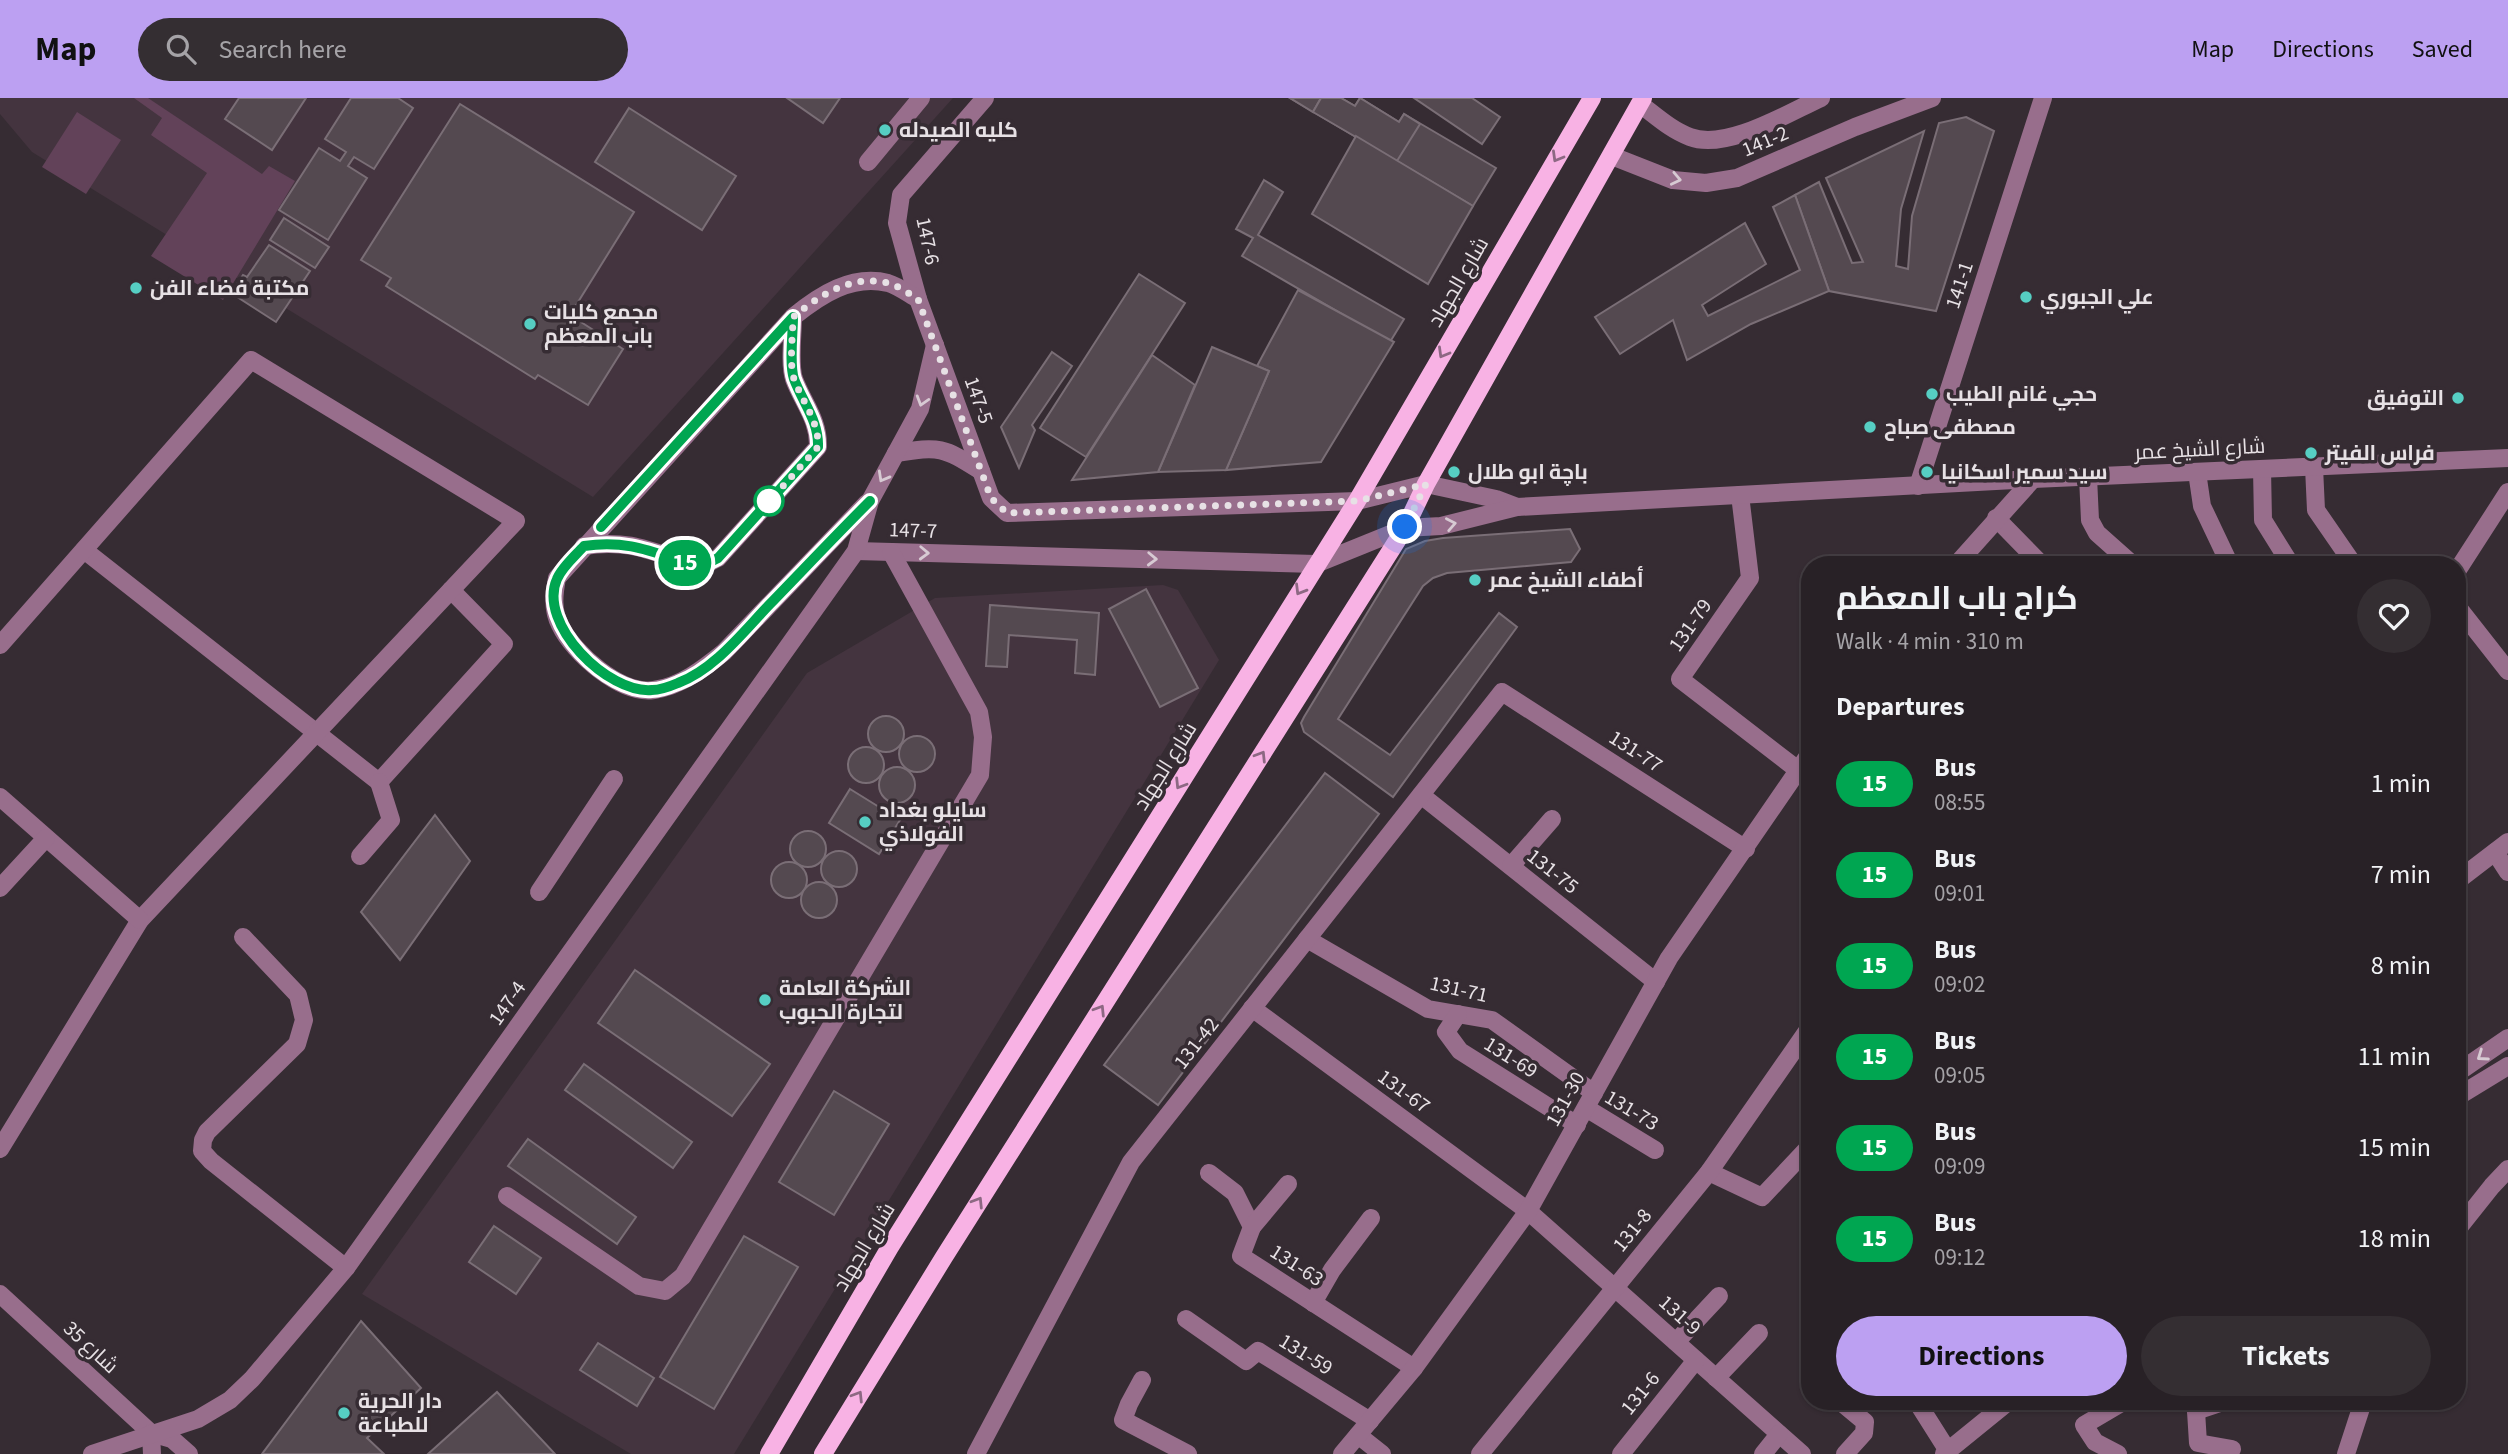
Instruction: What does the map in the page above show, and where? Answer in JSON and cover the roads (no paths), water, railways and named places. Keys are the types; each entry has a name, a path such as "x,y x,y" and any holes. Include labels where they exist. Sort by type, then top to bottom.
{"main road":[{"name":"شارع الجهاد","path":"769,1454 890,1247 1357,501 1592,98"},
{"path":"823,1454 944,1257 1405,527 1426,484 1642,101"}],"street":[{"path":"869,162 921,98"},
{"name":"147-6","path":"918,299 897,223 901,195 985,98"},
{"name":"141-2","path":"1642,101 1667,125 1691,138 1714,141 1739,135 1821,98"},
{"name":"141-2","path":"1612,156 1673,180 1706,183 1727,180 1932,98"},
{"name":"141-1","path":"1918,486 2043,98"},
{"path":"870,501 724,652 679,683 651,691 630,687 589,662 560,625 554,606 557,578 793,317 817,298 843,285 871,281 891,284 918,299"},
{"name":"147-5","path":"918,299 981,471"},
{"path":"584,546 608,542 634,545 700,567 718,558 818,447 819,434 793,376 793,317"},
{"name":"147-5","path":"896,453 920,409 935,345"},
{"path":"0,645 251,360 516,522 140,920 0,1149"},
{"path":"896,453 930,447 952,453 981,471 991,498 1007,513 1357,501"},
{"name":"147-7","path":"896,453 870,501 856,551 1317,564"},
{"name":"شارع الشيخ عمر","path":"1317,564 1405,527 1441,526 1517,507 2033,479 2508,458"},
{"path":"2314,467 2316,510 2348,556"},
{"path":"2262,469 2263,520 2285,556"},
{"path":"2197,472 2202,506 2226,556"},
{"path":"2088,477 2090,520 2097,533 2123,556"},
{"path":"1964,556 2033,479"},
{"name":"شارع الشيخ عمر","path":"1357,501 1426,484 1496,499 1517,507"},
{"path":"2466,557 2508,492"},
{"name":"131-79","path":"1740,495 1750,578 1680,679 1798,770"},
{"path":"1996,518 2033,556"},
{"path":"84,550 379,782 391,820 360,856"},
{"name":"147-4","path":"92,1454 198,1419 230,1400 252,1379 346,1268 856,551"},
{"path":"507,1196 639,1286 665,1291 683,1276 980,775 982,737 979,712 891,552"},
{"path":"379,782 504,645 452,590"},
{"path":"2466,617 2508,671"},
{"name":"131-42","path":"976,1454 1131,1162 1502,692"},
{"name":"131-77","path":"1502,692 1746,849"},
{"name":"131-30","path":"1342,1454 1414,1368 1528,1211 1669,958 1801,766"},
{"path":"539,892 614,779"},
{"name":"131-75","path":"1421,795 1656,982"},
{"path":"0,797 140,920"},
{"path":"1511,866 1552,819"},
{"path":"0,888 46,838"},
{"path":"2466,873 2501,847 2508,872"},
{"path":"243,937 298,995 304,1020 297,1044 207,1132 202,1151 346,1268"},
{"name":"131-71","path":"1307,939 1428,1009 1492,1020 1590,1101"},
{"name":"131-67","path":"1252,1009 1528,1211"},
{"name":"131-69","path":"1458,1014 1446,1032 1460,1051 1577,1125"},
{"path":"2466,1067 2508,1038"},
{"name":"131-8","path":"1480,1454 1709,1172 1801,1040"},
{"path":"2466,1092 2508,1066"},
{"name":"131-73","path":"1590,1101 1655,1150"},
{"path":"1709,1172 1762,1197 1801,1156"},
{"path":"2466,1218 2508,1169"},
{"name":"131-63","path":"1209,1173 1235,1193 1252,1227 1241,1256 1414,1368"},
{"path":"1252,1227 1288,1184"},
{"name":"131-9","path":"1528,1211 1802,1454"},
{"path":"1313,1303 1332,1270 1371,1218"},
{"name":"شارع 35","path":"0,1294 151,1433 172,1439 189,1454"},
{"path":"1676,1342 1719,1296"},
{"name":"131-59","path":"1186,1319 1246,1360 1258,1351 1364,1428"},
{"path":"1716,1378 1759,1333"},
{"name":"131-6","path":"1621,1454 1696,1360"},
{"path":"1142,1380 1123,1420 1188,1454"},
{"path":"1845,1454 1864,1433 1865,1422 1851,1410"},
{"path":"1922,1410 1946,1452 1998,1410"},
{"path":"2109,1410 2084,1425 2095,1442 2118,1454"},
{"path":"2194,1410 2198,1443 2232,1449"},
{"path":"2346,1454 2360,1410"},
{"path":"1364,1428 1382,1454"},
{"path":"151,1433 152,1454"},
{"path":"1763,1454 1780,1434"}],"place":[{"name":"كليه الصيدله","path":"885,130"},
{"name":"مكتبة فضاء الفن","path":"136,288"},
{"name":"علي الجبوري","path":"2026,297"},
{"name":"مجمع كليات باب المعظم","path":"530,324"},
{"name":"حجي غانم الطيب","path":"1932,394"},
{"name":"التوفيق","path":"2458,398"},
{"name":"مصطفى صباح","path":"1870,427"},
{"name":"فراس الفيتر","path":"2311,453"},
{"name":"باچة ابو طلال","path":"1454,472"},
{"name":"سيد سمير اسكانيا","path":"1927,472"},
{"name":"أطفاء الشيخ عمر","path":"1475,580"},
{"name":"سايلو بغداد الفولاذي","path":"865,822"},
{"name":"الشركة العامة لتجارة الحبوب","path":"765,1000"},
{"name":"دار الحرية للطباعة","path":"344,1413"}]}
